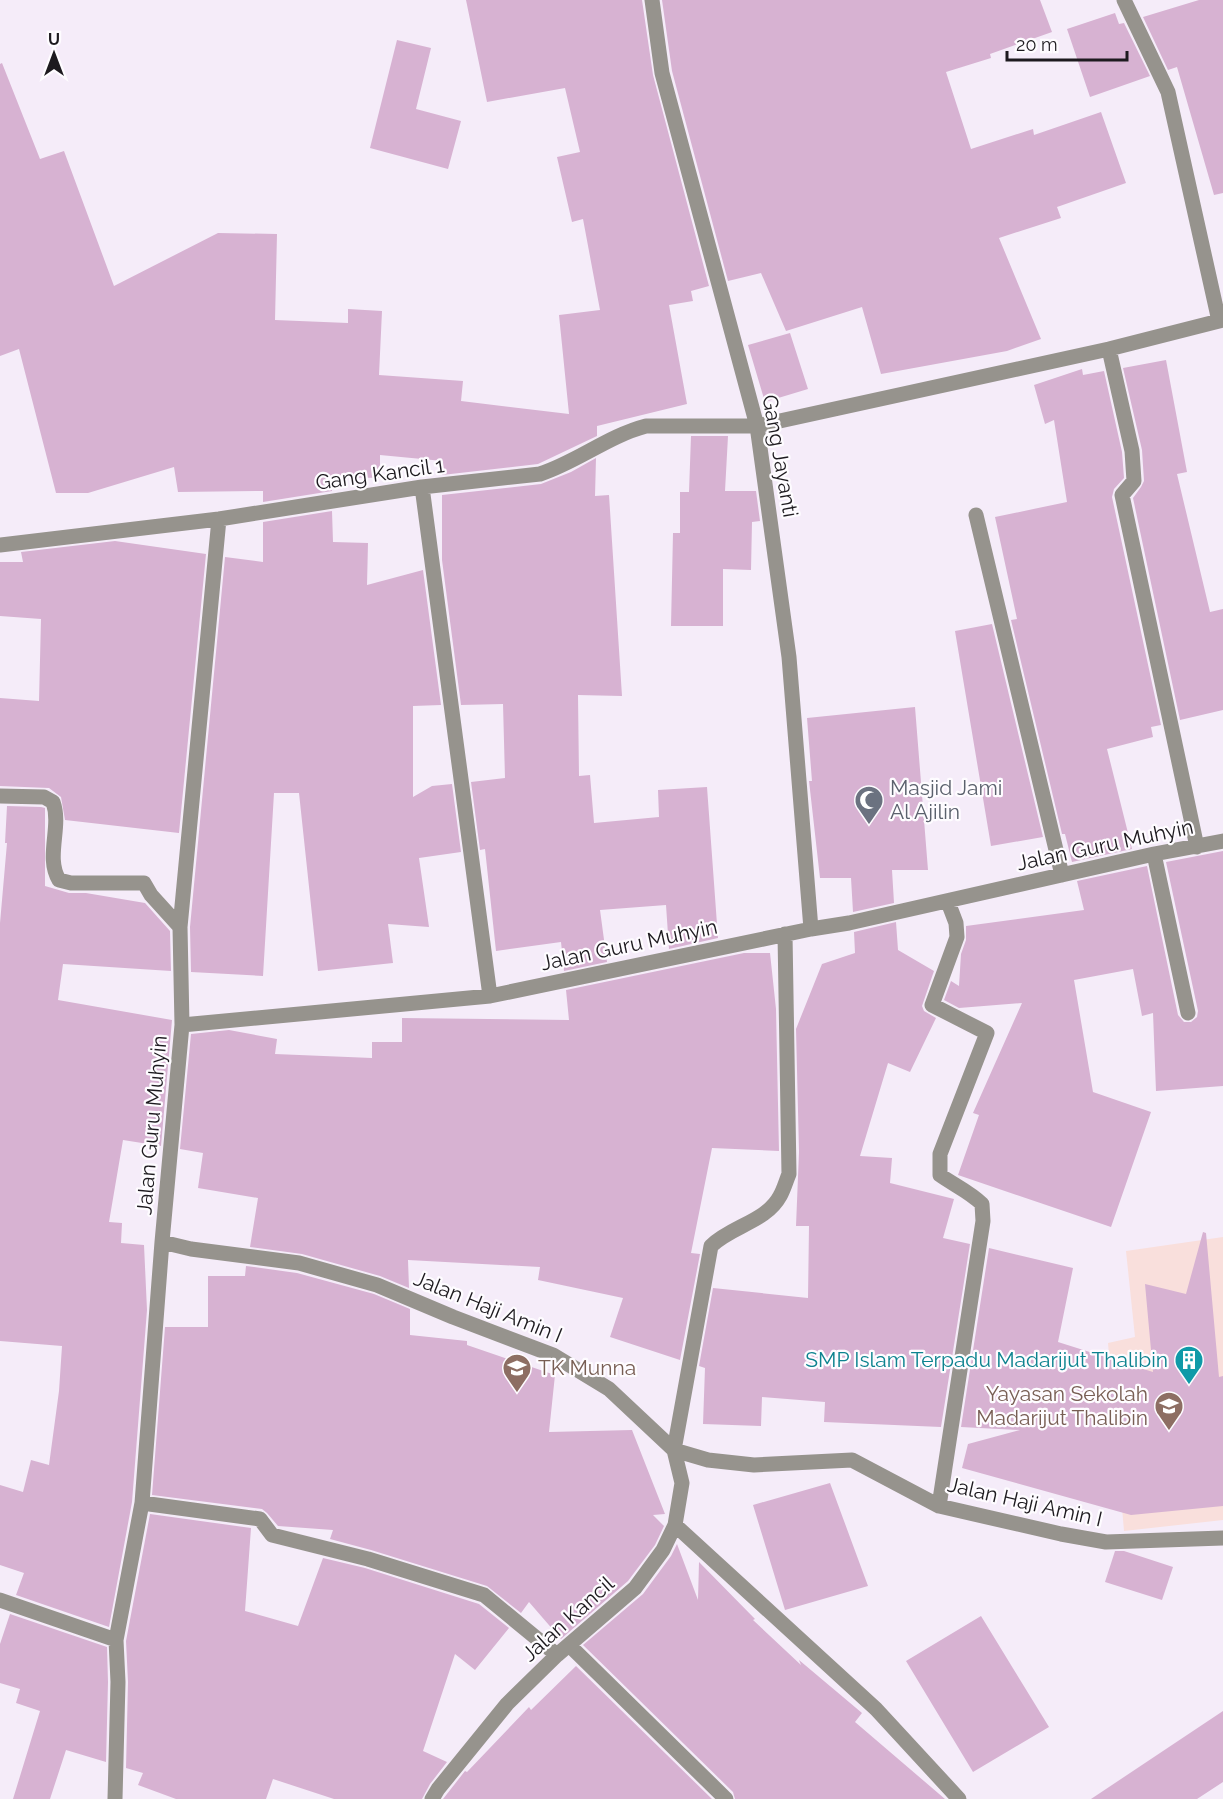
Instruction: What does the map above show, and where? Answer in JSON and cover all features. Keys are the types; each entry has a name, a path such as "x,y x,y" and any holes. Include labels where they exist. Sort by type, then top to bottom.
{"street":[{"name":"Gang Jayanti","path":"652,0 662,74 757,426 789,657 810,929"},
{"path":"1124,0 1167,92 1221,321"},
{"name":"Gang Kancil 1","path":"0,545 219,519 422,488 540,474 555,469 628,430 646,426 757,426 1109,349 1221,321"},
{"path":"1109,349 1132,451 1134,481 1122,495 1197,847"},
{"path":"422,488 490,996"},
{"path":"976,515 1062,875"},
{"path":"182,1025 180,927 219,519"},
{"path":"0,796 44,797 53,802 57,812 53,870 59,880 70,884 144,883 151,896 180,927"},
{"name":"Jalan Guru Muhyin","path":"115,1799 118,1682 116,1640 142,1503 162,1242 182,1025 490,996 785,934 849,923 1154,854 1223,841"},
{"path":"1154,854 1188,1013"},
{"path":"939,1506 983,1221 982,1204 972,1194 958,1188 940,1175 940,1154 987,1033 932,1005 957,937 956,923 948,902"},
{"path":"674,1450 711,1246 721,1236 764,1214 779,1198 789,1174 785,934"},
{"name":"Jalan Haji Amin I","path":"162,1242 191,1249 299,1263 377,1285 553,1355 609,1389 674,1450 708,1460 754,1465 852,1460 939,1506 1061,1534 1106,1542 1223,1538"},
{"name":"Jalan Kancil","path":"432,1799 507,1704 563,1650 635,1588 663,1550 675,1525 682,1483 674,1450"},
{"path":"142,1503 260,1519 272,1535 368,1558 484,1595 563,1650 726,1799"},
{"path":"675,1525 876,1709 959,1799"},
{"path":"0,1599 116,1640"}],"shaded area":[{"name":"Yayasan Sekolah Madarijut Thalibin","path":"1223,1237 1223,1520 1124,1531 1108,1343 1135,1337 1126,1251"}],"building":[{"path":"466,0 642,0 653,75 709,286 691,291 693,301 669,305 687,404 597,426 597,436 538,464 442,475 443,461 380,455 380,478 332,477 332,491 263,502 263,491 178,492 174,467 88,493 56,493 19,349 0,356 0,64 2,63 40,159 64,151 114,286 218,233 277,234 275,320 348,323 348,309 382,311 379,375 463,381 461,401 569,414 559,315 600,310 583,219 572,222 557,157 580,152 565,88 487,102"},
{"path":"662,0 1040,0 1052,32 990,54 991,58 946,72 971,149 1033,129 1034,135 1101,112 1126,183 1057,207 1061,218 999,238 1041,339 1007,351 881,374 862,307 786,331 761,273 728,281 672,71"},
{"path":"1199,0 1223,0 1223,193 1214,195 1177,67 1168,70 1143,17"},
{"path":"1115,13 1119,24 1124,23 1150,76 1090,97 1067,29"},
{"path":"397,40 431,48 416,109 461,121 448,169 370,148"},
{"path":"790,333 808,389 765,402 748,345"},
{"path":"1166,360 1187,472 1177,474 1210,612 1223,609 1223,710 1180,720 1133,498 1144,481 1142,450 1123,368"},
{"path":"1082,369 1083,375 1104,371 1122,452 1124,478 1114,489 1112,497 1161,725 1151,727 1153,737 1107,749 1132,849 1072,862 1065,834 1062,834 1011,620 1017,619 995,517 1067,502 1054,420 1045,424 1034,385"},
{"path":"691,436 728,436 725,491 756,491 760,521 752,522 751,570 723,569 723,626 671,626 673,533 680,533 680,492 689,492"},
{"path":"596,458 595,496 609,495 622,696 578,695 579,776 590,775 594,823 659,817 658,790 707,787 718,938 669,949 666,905 600,910 607,962 564,971 561,942 496,951 485,849 480,850 471,782 505,778 503,704 461,705 442,560 442,495 541,484 571,472"},
{"path":"332,511 333,542 368,543 367,585 423,570 441,705 413,706 413,797 432,786 452,784 461,852 419,858 429,927 388,924 393,963 318,971 299,793 274,793 263,976 191,972 190,927 225,557 263,562 263,522"},
{"path":"115,541 206,554 179,833 65,820 61,797 49,788 0,786 0,698 39,701 41,619 0,616 0,562 23,562 21,552"},
{"path":"992,624 1043,837 991,846 955,631"},
{"name":"Masjid Jami Al Ajilin","path":"915,707 928,870 892,870 894,903 853,912 851,878 820,878 809,781 812,781 807,718"},
{"path":"7,806 45,808 45,886 69,893 86,893 145,903 170,931 171,971 63,964 58,1000 172,1020 161,1146 123,1140 109,1222 122,1223 121,1243 144,1245 147,1310 132,1502 109,1627 16,1595 24,1573 0,1565 0,1485 23,1492 31,1460 49,1465 59,1391 62,1346 0,1341 0,923 7,843 5,843"},
{"path":"1223,851 1223,1086 1156,1091 1153,1013 1142,1016 1133,969 1074,980 1093,1092 1151,1112 1111,1227 958,1175 979,1115 973,1113 1022,1003 959,1008 944,1000 951,981 959,986 966,926 1084,910 1077,881 1147,866 1178,1015 1184,1022 1191,1022 1197,1017 1198,1011 1166,862"},
{"path":"896,922 898,950 934,971 922,1006 924,1011 936,1018 910,1072 888,1063 860,1156 892,1158 890,1183 954,1199 943,1238 970,1244 941,1427 824,1422 825,1402 762,1397 761,1426 703,1424 705,1368 699,1366 713,1288 808,1298 809,1226 796,1226 799,1152 796,1029 822,964 855,953 854,932"},
{"path":"744,953 770,953 776,1009 779,1151 712,1148 691,1253 700,1254 680,1360 610,1337 623,1298 538,1280 540,1267 408,1260 409,1288 380,1276 302,1254 250,1247 258,1198 198,1188 203,1153 180,1149 191,1034 229,1030 277,1039 275,1054 372,1058 372,1042 402,1042 402,1018 569,1020 566,990"},
{"path":"1203,1232 1206,1233 1219,1377 1223,1376 1223,1506 1131,1515 962,1468 968,1444 1020,1430 961,1427 989,1248 1073,1268 1058,1342 1153,1372 1145,1284 1186,1294"},
{"path":"246,1266 297,1273 374,1294 410,1309 410,1335 467,1341 467,1345 555,1375 549,1432 632,1430 665,1514 653,1515 664,1526 655,1545 628,1581 561,1639 529,1602 521,1613 487,1586 330,1539 333,1530 278,1526 262,1509 152,1495 165,1327 208,1327 208,1276 245,1276"},
{"path":"830,1483 868,1586 785,1610 753,1505"},
{"path":"150,1514 251,1528 245,1611 298,1626 323,1558 365,1568 479,1604 509,1628 475,1670 455,1654 423,1751 447,1762 422,1799 334,1799 273,1779 266,1799 176,1799 138,1785 143,1773 126,1768 128,1682 126,1641"},
{"path":"677,1544 698,1600 699,1562 755,1619 753,1620 801,1665 799,1660 862,1713 855,1722 945,1799 735,1799 733,1792 583,1645 643,1594"},
{"path":"1115,1551 1124,1551 1173,1567 1162,1600 1105,1582"},
{"path":"10,1614 107,1647 106,1762 66,1750 50,1799 13,1799 40,1711 16,1703 20,1689 0,1683 0,1644"},
{"path":"981,1616 1049,1727 973,1772 906,1661"},
{"path":"576,1666 712,1799 443,1799 465,1771 467,1772 529,1707 531,1710"},
{"path":"1223,1711 1223,1782 1197,1799 1091,1799"}],"place":[{"name":"Masjid Jami Al Ajilin","path":"869,826"},
{"name":"SMP Islam Terpadu Madarijut Thalibin","path":"1189,1386"},
{"name":"TK Munna","path":"517,1394"},
{"name":"Yayasan Sekolah Madarijut Thalibin","path":"1169,1432"}]}
